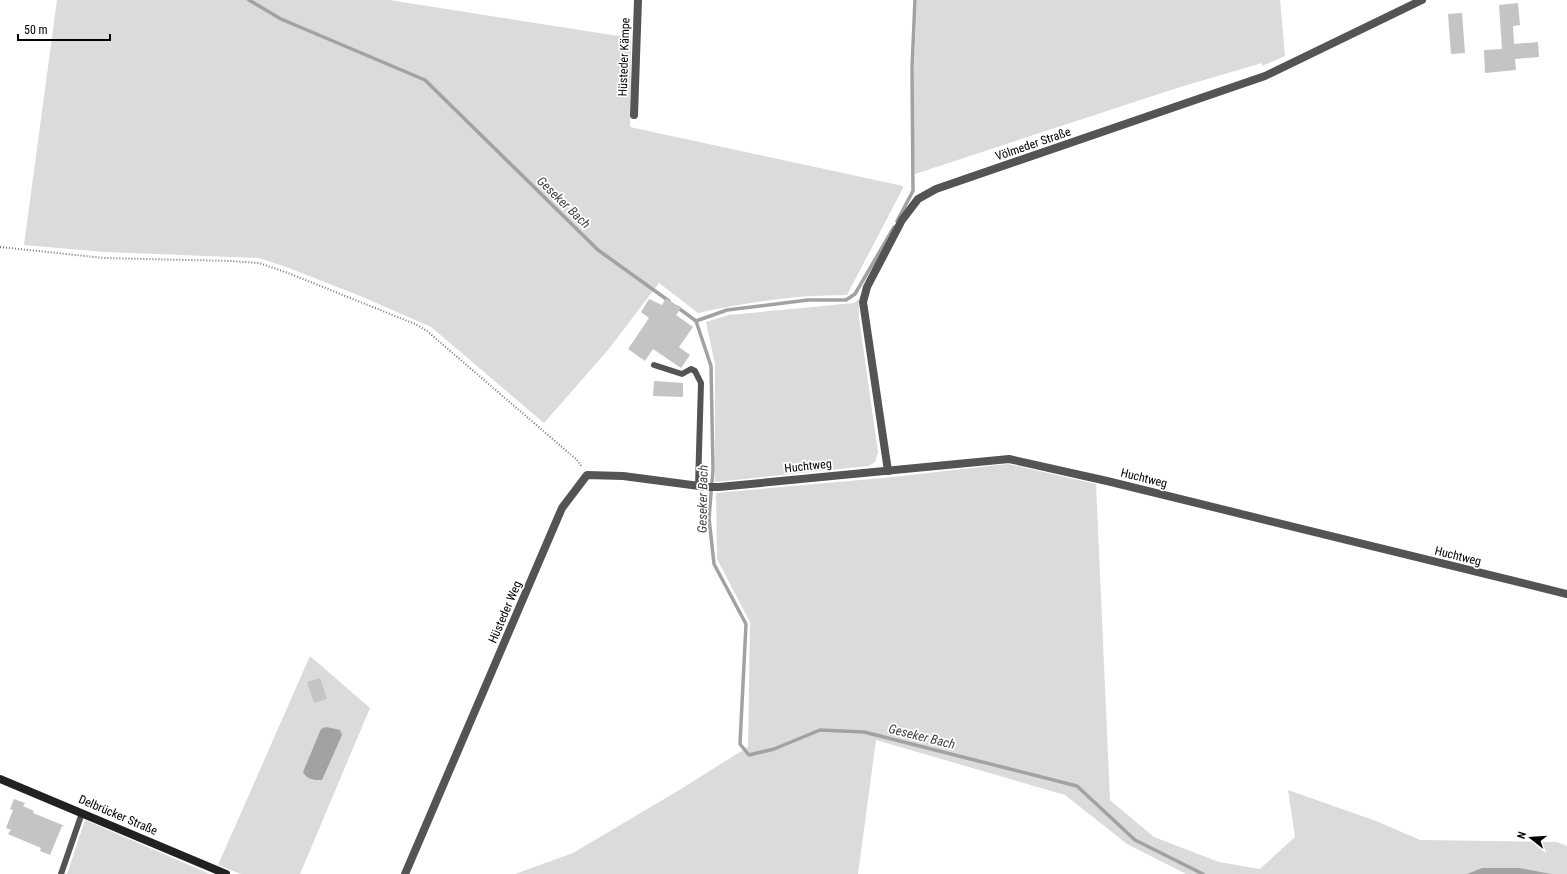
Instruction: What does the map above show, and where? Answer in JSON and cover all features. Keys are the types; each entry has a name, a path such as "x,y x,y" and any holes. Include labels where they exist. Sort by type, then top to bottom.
{"main road":[{"name":"Delbrücker Straße","path":"0,779 226,874"}],"street":[{"name":"Hüsteder Kämpe","path":"634,115 638,0"},
{"name":"Völmeder Straße","path":"888,471 863,302 867,287 902,220 918,199 936,189 1265,76 1422,0"},
{"name":"Huchtweg","path":"702,487 719,487 1009,459 1122,485 1567,594"},
{"path":"587,475 623,476 702,487"},
{"name":"Hüsteder Weg","path":"406,874 562,508 587,475"}],"lane":[{"path":"654,365 682,374 691,369 695,371 701,384 702,487"},
{"path":"61,874 82,813"}],"path":[{"path":"0,247 104,258 259,263 288,273 415,324 427,331 577,460 587,475"}],"shaded area":[{"path":"57,0 389,0 631,38 630,127 903,186 903,188 847,295 809,296 772,300 698,313 659,283 608,350 544,423 431,327 365,298 289,268 259,258 105,252 24,245"},
{"path":"917,0 1280,0 1285,56 1262,66 1262,63 1177,88 915,174 913,131"},
{"path":"859,299 859,318 878,452 875,462 869,466 715,482 715,364 706,322 729,315 854,303"},
{"path":"1008,464 1096,484 1110,800 1154,837 1219,862 1260,869 1295,837 1288,790 1376,821 1420,840 1557,842 1567,846 1567,874 1186,874 1127,844 1065,795 876,740 858,874 515,874 573,853 748,747 750,622 717,559 716,493 883,478"},
{"path":"310,656 370,708 300,874 241,874 218,865"},
{"path":"326,727 340,730 342,735 322,780 311,779 303,772 321,729"},
{"path":"85,820 210,874 67,874"},
{"path":"1482,868 1519,868 1552,874 1467,874"}],"building":[{"path":"1518,3 1520,25 1513,26 1514,44 1538,42 1539,57 1515,59 1516,70 1485,73 1484,50 1502,49 1499,5"},
{"path":"1462,13 1465,53 1451,54 1448,14"},
{"path":"666,298 681,308 676,315 693,327 679,347 690,355 681,368 653,349 645,361 628,349 649,318 641,312 649,299 662,305"},
{"path":"654,381 683,383 683,397 653,396"},
{"path":"320,678 327,699 314,703 307,682"},
{"path":"14,799 25,803 23,806 34,811 33,813 65,826 62,826 50,855 40,851 41,848 8,834 11,830 6,828 13,810 10,809"}],"waterway":[{"name":"Geseker Bach","path":"249,0 281,19 425,80 598,250 669,301"},
{"path":"897,221 913,191 912,68 915,0"},
{"path":"696,321 727,310 808,300 846,300 855,294 894,227"},
{"name":"Geseker Bach","path":"677,307 696,321 711,366 713,470 709,518 714,564 746,624 740,744 749,755 774,749 820,730 864,732 1077,786 1135,840 1203,874"}]}
